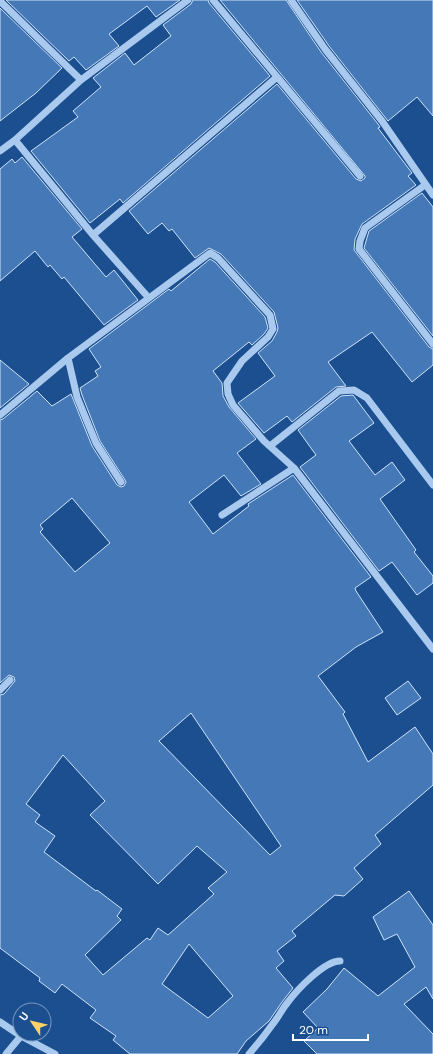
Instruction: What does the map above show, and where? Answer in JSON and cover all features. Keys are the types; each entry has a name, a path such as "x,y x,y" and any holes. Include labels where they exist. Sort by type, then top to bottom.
{"street":[{"path":"0,0 81,80"},
{"path":"0,151 15,140 81,80 188,0"},
{"path":"213,0 360,176"},
{"path":"291,0 325,49 382,121 433,195"},
{"path":"93,235 277,77"},
{"path":"15,140 93,235 148,297"},
{"path":"425,184 365,228 360,241 359,249 433,344"},
{"path":"0,415 68,358 148,297 210,253 218,258 270,316 273,329 268,337 242,361 227,383 228,394 233,405 264,441 294,468 433,649"},
{"path":"68,358 76,397 96,443 121,482"},
{"path":"270,446 339,391 354,390 367,398 433,485"},
{"path":"222,515 294,468"},
{"path":"0,690 10,680"},
{"path":"249,1054 297,990 324,968 335,961 340,961"},
{"path":"0,1022 12,1030"},
{"path":"6,1054 16,1042"},
{"path":"32,1042 55,1054"}],"building":[{"path":"6,0 180,0 156,17 147,6 109,34 119,46 86,70 74,57 69,61"},
{"path":"193,0 208,0 270,76 123,203 120,199 90,223 31,151 78,117 73,111 101,87 93,78 125,53 134,65 171,36 163,25 191,4"},
{"path":"220,0 286,0 321,52 378,124 380,127 378,128 412,173 408,176 416,185 362,224 355,239 354,250 429,347 433,349 433,365 412,382 372,332 328,362 346,386 336,387 292,422 287,416 264,433 238,403 275,376 258,353 272,341 277,332 278,328 274,312 221,254 209,248 195,258 172,229 169,231 162,223 148,234 129,211 277,84 356,179 361,181 365,178 365,176"},
{"path":"297,0 433,0 433,116 417,97 388,121 329,46"},
{"path":"0,8 62,68 36,93 0,121"},
{"path":"22,157 82,229 72,237 106,277 114,270 138,300 104,325 64,277 62,279 50,265 48,267 35,251 0,281 0,169 12,159 15,163"},
{"path":"422,193 433,207 433,336 364,248 369,231"},
{"path":"210,259 215,262 265,317 268,328 252,345 249,342 213,371 222,383 223,396 229,407 256,439 237,453 261,484 241,496 224,475 189,502 213,534 249,506 248,504 293,475 371,577 355,588 383,632 356,647 318,676 345,712 343,714 368,762 415,727 433,754 433,785 375,835 381,844 354,868 363,879 344,896 335,895 292,931 296,936 277,951 284,961 276,968 293,988 269,1021 246,1041 237,1054 130,1054 113,1040 116,1036 90,1018 96,1010 62,984 55,993 39,981 40,978 0,948 0,695 4,694 15,681 14,677 9,675 0,683 0,420 37,391 52,406 71,394 92,446 117,485 121,487 124,486 126,482 125,480 100,441 80,388 98,376 95,371 101,367 89,349 169,289 171,291","holes":["72,498 110,543 75,572 40,532 43,529 40,525","191,713 281,846 270,855 159,741","63,755 105,801 90,815 158,884 197,846 227,872 208,888 214,894 168,935 158,928 150,940 147,938 103,975 85,955 121,920 117,916 122,909 44,852 55,836 35,822 40,815 26,804","189,944 233,996 208,1018 162,984"]},
{"path":"0,360 29,384 0,408"},
{"path":"353,395 374,423 349,441 375,475 392,462 405,480 380,499 416,550 414,552 433,576 433,583 417,595 392,562 379,571 300,467 316,455 298,430 341,396"},
{"path":"408,681 421,698 397,715 385,698"},
{"path":"409,891 433,925 433,999 426,987 404,1004 433,1034 433,1054 317,1054 304,1041 318,1028 303,1012 327,989 344,968 378,996 415,967 397,934 384,940 373,917"}]}
